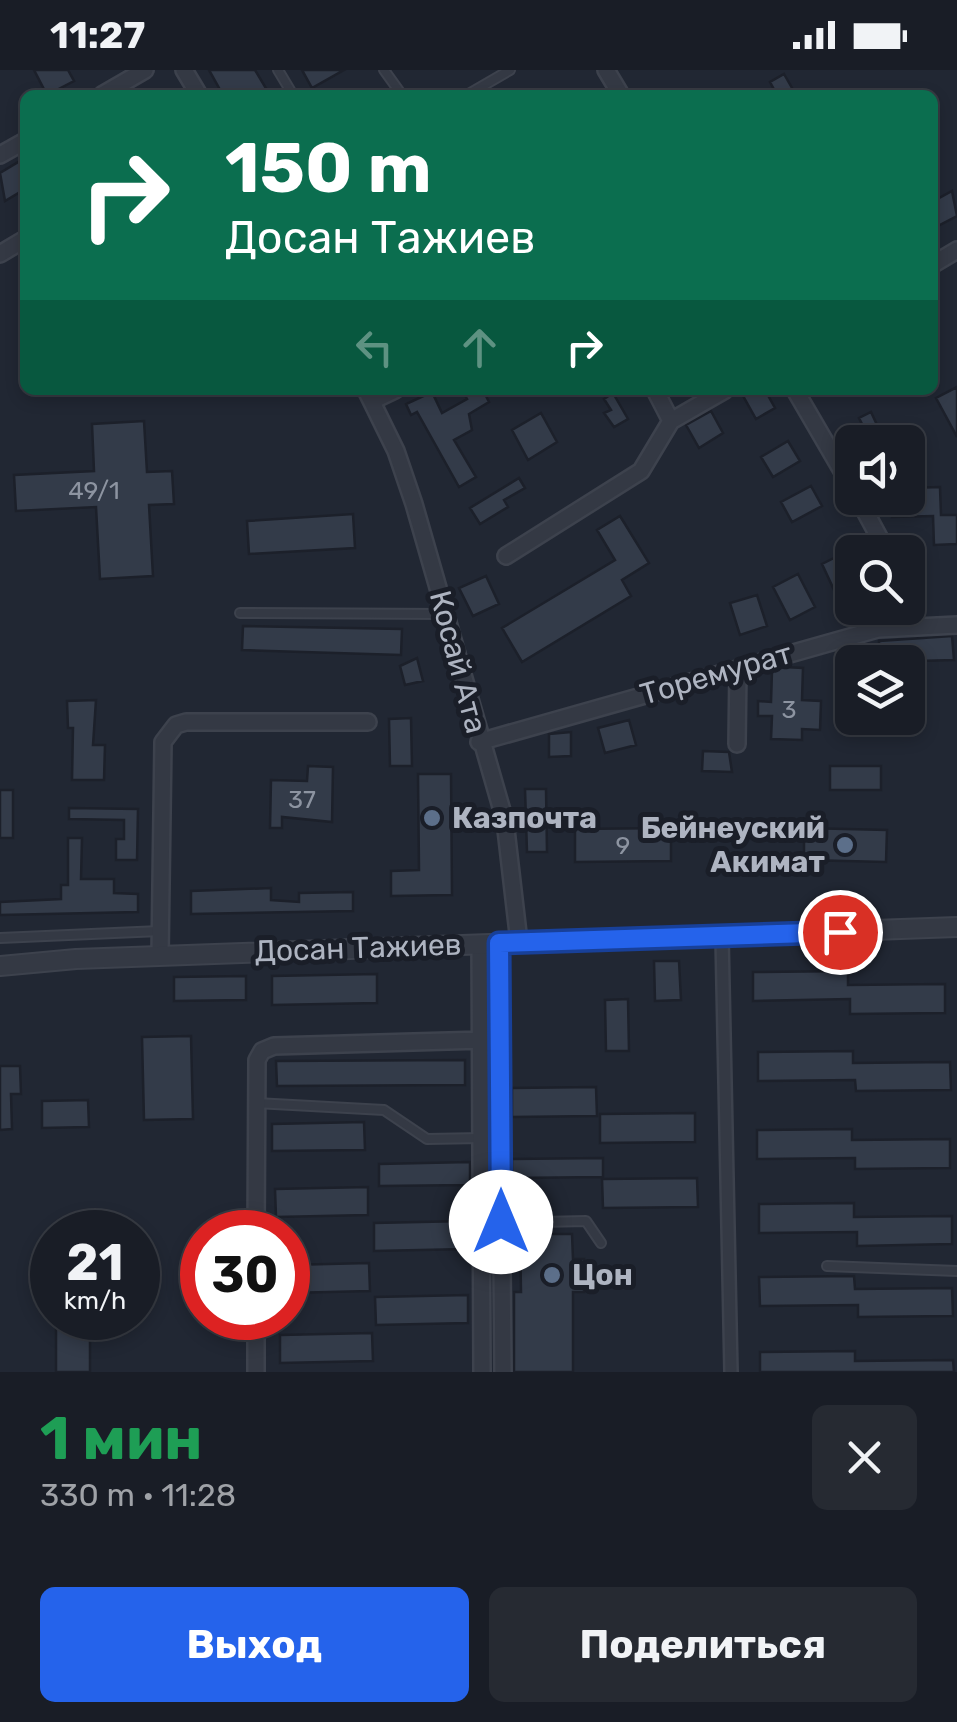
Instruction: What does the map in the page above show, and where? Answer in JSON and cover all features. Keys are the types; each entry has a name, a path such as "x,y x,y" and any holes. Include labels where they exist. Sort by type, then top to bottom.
{"street":[{"path":"111,90 145,70"},
{"name":"Косай Ата","path":"369,395 396,451 505,821 519,942"},
{"path":"658,395 671,421"},
{"path":"506,556 641,471 671,421 716,395"},
{"path":"797,395 835,459"},
{"name":"Торемурат","path":"479,742 878,629 957,625"},
{"path":"737,744 738,669"},
{"path":"160,956 163,742 168,732 186,722 368,722"},
{"name":"Досан Тажиев","path":"0,966 160,956 957,926"},
{"path":"722,936 731,1372"},
{"path":"482,1372 483,1040 489,943"},
{"path":"489,943 501,1222 502,1372"},
{"path":"256,1210 257,1060 262,1051 274,1046 483,1040"},
{"path":"482,1222 501,1222"},
{"path":"256,1340 256,1372"}],"lane":[{"path":"476,90 510,70"},
{"path":"240,613 447,614"},
{"path":"0,938 161,931"},
{"path":"256,1103 384,1110 427,1138 482,1138"},
{"path":"501,1222 586,1221 601,1243"},
{"path":"827,1266 957,1272"}],"building":[{"path":"34,70 68,70 74,81 57,90 44,90"},
{"path":"209,70 255,70 267,90 220,90"},
{"path":"302,70 344,70 312,88"},
{"path":"784,74 793,90 774,90 770,82"},
{"path":"20,161 20,192 5,201 0,173"},
{"path":"952,191 957,216 938,226 938,199"},
{"path":"957,387 957,437 936,398"},
{"path":"433,395 442,413 467,399 465,395 486,395 489,402 469,414 472,430 454,440 476,477 459,487 417,412 411,415 406,404"},
{"path":"614,395 628,419 614,427 604,413 611,410 604,399"},
{"path":"743,395 768,395 775,408 756,419"},
{"path":"711,411 723,433 699,448 686,425"},
{"path":"871,412 877,425 862,425 859,418"},
{"path":"541,413 557,442 528,460 512,430"},
{"path":"144,421 147,472 172,471 174,504 149,505 153,576 100,579 96,507 16,511 14,475 94,471 92,424"},
{"path":"788,441 800,461 773,477 761,457"},
{"path":"519,478 525,488 504,500 508,507 480,524 470,508"},
{"path":"811,486 822,506 792,522 781,502"},
{"path":"925,487 940,487 941,515 957,515 957,544 934,545 933,516 892,517 925,515"},
{"path":"353,514 355,548 249,554 247,521"},
{"path":"620,516 649,563 622,580 631,596 522,662 502,628 615,560 597,530"},
{"path":"835,558 835,592 822,564"},
{"path":"798,574 815,607 790,620 773,587"},
{"path":"486,576 499,604 473,616 459,588"},
{"path":"757,595 767,626 740,635 730,603"},
{"path":"243,626 402,629 401,655 242,650"},
{"path":"952,636 954,660 925,661 925,645 879,645 879,641"},
{"path":"417,658 423,681 405,685 400,666"},
{"path":"803,668 802,700 821,701 820,730 802,729 802,740 771,739 772,716 758,716 758,701 771,702 772,671"},
{"path":"96,700 93,745 105,745 104,780 72,780 73,728 68,728 67,701"},
{"path":"411,718 412,766 390,766 389,719"},
{"path":"629,720 636,745 605,753 598,728"},
{"path":"571,732 571,756 549,757 549,734"},
{"path":"703,751 729,752 732,772 702,771"},
{"path":"308,766 333,767 332,822 282,817 282,828 270,828 271,780 307,781"},
{"path":"830,766 881,766 881,790 830,790"},
{"path":"418,774 451,774 452,895 391,896 391,871 419,870"},
{"path":"525,789 546,789 547,852 527,852"},
{"path":"0,790 13,790 13,838 0,838"},
{"path":"69,808 138,809 137,860 116,860 116,839 124,839 124,820 69,819"},
{"path":"671,828 671,861 575,862 575,829"},
{"name":"Бейнеуский Акимат","path":"804,828 887,830 886,862 804,860"},
{"path":"68,838 82,838 81,879 114,879 114,893 138,894 138,912 0,915 0,902 61,899 61,885 68,885"},
{"path":"271,888 271,900 299,902 299,893 353,892 353,911 191,914 191,891"},
{"path":"654,961 679,961 681,1000 655,1001"},
{"path":"848,971 848,985 945,984 945,1013 850,1014 850,999 753,1001 753,972"},
{"path":"377,974 377,1003 272,1005 272,976"},
{"path":"246,976 246,1000 174,1001 174,977"},
{"path":"628,999 629,1051 606,1051 605,1000"},
{"path":"191,1036 193,1119 144,1120 142,1037"},
{"path":"853,1051 853,1063 950,1062 951,1090 856,1091 855,1080 758,1081 758,1052"},
{"path":"465,1060 465,1085 277,1086 276,1061"},
{"path":"0,1066 20,1066 21,1094 11,1094 12,1129 0,1130"},
{"path":"596,1087 597,1116 512,1117 512,1088"},
{"path":"88,1100 89,1127 42,1128 42,1101"},
{"path":"695,1113 695,1142 600,1143 600,1114"},
{"path":"364,1122 365,1150 272,1151 272,1124"},
{"path":"852,1129 852,1140 950,1139 950,1168 855,1169 855,1158 757,1159 757,1130"},
{"path":"603,1158 603,1177 512,1178 512,1159"},
{"path":"470,1162 470,1185 379,1186 379,1164"},
{"path":"697,1178 698,1207 603,1208 602,1179"},
{"path":"368,1187 368,1215 310,1216 310,1210 276,1210 275,1189"},
{"path":"854,1203 854,1217 952,1216 952,1244 857,1246 857,1232 759,1233 759,1204"},
{"path":"466,1221 467,1249 374,1251 374,1223"},
{"path":"520,1234 572,1234 573,1259 584,1259 584,1292 573,1292 573,1372 514,1372 514,1292 521,1292"},
{"path":"369,1263 370,1291 310,1292 310,1264"},
{"path":"854,1276 855,1289 952,1288 953,1316 858,1317 858,1305 760,1306 759,1277"},
{"path":"468,1295 468,1323 376,1325 375,1297"},
{"path":"372,1333 373,1361 280,1363 280,1340 310,1340 310,1334"},
{"path":"56,1340 90,1340 90,1372 56,1372"},
{"path":"855,1351 855,1361 953,1360 954,1372 760,1372 760,1352"}],"place":[{"name":"Казпочта","path":"432,818"},
{"name":"Бейнеуский Акимат","path":"845,845"},
{"name":"Цон","path":"552,1275"}],"route":[{"path":"501,1222 499,943 840,932"}]}
